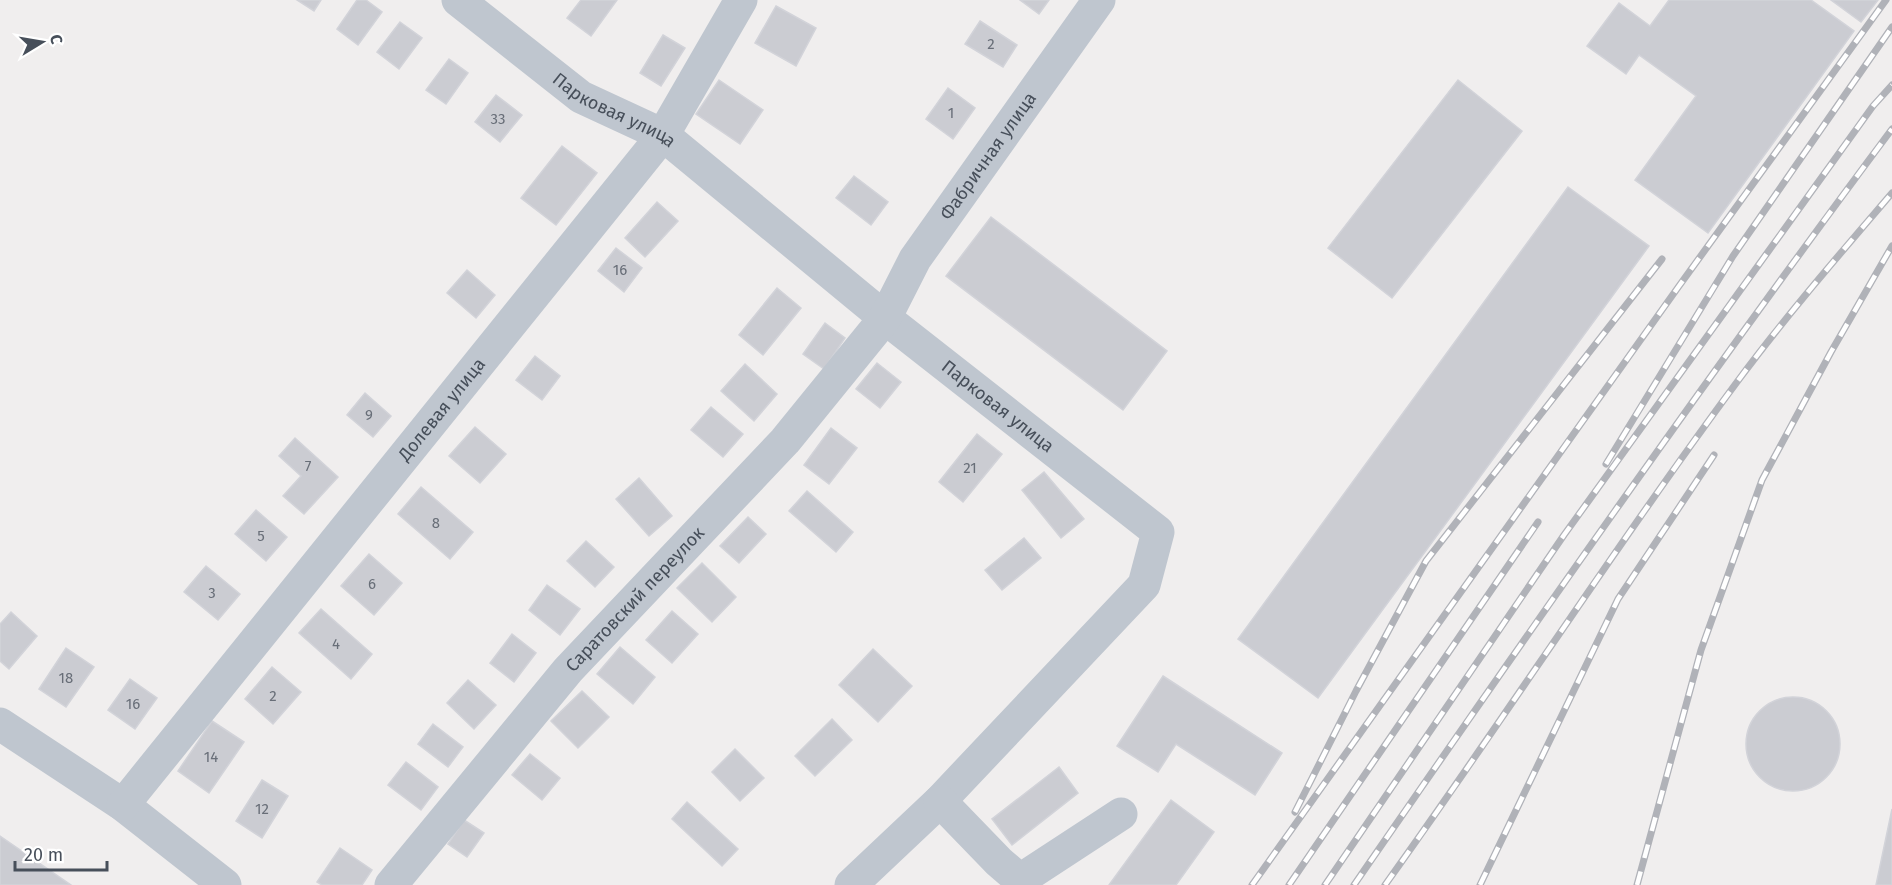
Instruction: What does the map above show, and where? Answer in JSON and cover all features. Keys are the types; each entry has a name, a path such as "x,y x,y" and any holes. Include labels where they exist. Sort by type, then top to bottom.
{"street":[{"name":"Парковая улица","path":"458,0 581,97 663,135 885,318 1158,532 1144,585 940,801 851,885"},
{"name":"Долевая улица","path":"123,805 663,135 741,0"},
{"name":"Фабричная улица","path":"885,318 915,259 1099,0"},
{"name":"Саратовский переулок","path":"391,885 568,670 786,441 885,318"},
{"path":"0,724 123,805 225,885"},
{"path":"940,801 999,862 1020,880 1121,814"}],"building":[{"path":"297,0 321,0 314,11"},
{"path":"357,0 366,0 382,12 358,45 337,29"},
{"path":"581,0 617,0 591,36 567,18"},
{"path":"1020,0 1049,0 1039,14"},
{"path":"1669,0 1811,0 1854,31 1708,233 1635,180 1696,96 1639,55 1626,74 1587,46 1619,3 1650,26"},
{"path":"1831,0 1878,0 1861,22"},
{"path":"776,6 816,28 796,66 755,43"},
{"path":"980,21 1017,45 1003,67 965,44"},
{"path":"400,22 422,38 399,69 377,52"},
{"path":"663,35 685,48 661,86 640,73"},
{"path":"449,59 468,73 446,104 426,90"},
{"path":"719,80 763,110 740,144 696,114"},
{"path":"1458,80 1522,131 1392,298 1328,248"},
{"path":"948,88 975,108 953,139 926,119"},
{"path":"496,95 522,115 500,142 475,122"},
{"path":"562,146 597,173 556,225 521,198"},
{"path":"854,176 888,202 871,225 836,198"},
{"path":"1568,187 1649,246 1318,698 1238,639"},
{"path":"657,202 678,221 645,257 625,238"},
{"path":"991,217 1167,351 1123,410 946,276"},
{"path":"616,248 642,268 624,292 598,271"},
{"path":"467,270 495,295 476,318 447,293"},
{"path":"777,288 801,308 763,355 739,335"},
{"path":"825,323 845,338 824,369 803,354"},
{"path":"535,356 560,376 542,400 516,380"},
{"path":"877,363 901,382 880,408 856,389"},
{"path":"745,364 777,394 754,421 721,391"},
{"path":"365,393 391,416 373,437 347,415"},
{"path":"711,407 743,434 723,457 691,430"},
{"path":"475,427 506,454 480,483 449,456"},
{"path":"831,428 857,448 829,484 804,465"},
{"path":"977,434 1002,454 963,502 939,482"},
{"path":"295,438 338,477 304,514 283,496 301,476 279,456"},
{"path":"1044,472 1084,519 1061,538 1022,490"},
{"path":"639,478 672,516 649,536 616,499"},
{"path":"421,487 473,532 450,559 398,514"},
{"path":"807,491 853,532 836,552 789,511"},
{"path":"256,510 287,537 266,561 235,534"},
{"path":"748,517 766,534 739,563 720,546"},
{"path":"1024,538 1041,558 1002,590 985,570"},
{"path":"586,541 614,567 595,587 567,561"},
{"path":"369,554 402,583 374,615 341,586"},
{"path":"702,563 736,597 712,622 677,588"},
{"path":"206,566 240,594 218,620 184,592"},
{"path":"547,585 580,609 560,635 529,610"},
{"path":"321,609 372,654 351,679 299,633"},
{"path":"672,611 698,634 672,663 646,640"},
{"path":"11,612 37,636 9,669 0,661 0,624"},
{"path":"512,634 536,653 514,682 490,663"},
{"path":"620,647 655,677 633,704 597,674"},
{"path":"66,648 94,667 66,707 39,689"},
{"path":"873,649 912,686 878,722 839,685"},
{"path":"272,667 301,692 273,724 245,699"},
{"path":"1163,676 1282,753 1255,795 1176,744 1158,772 1117,746"},
{"path":"130,679 157,698 135,729 108,710"},
{"path":"468,680 496,705 474,729 447,703"},
{"path":"582,691 609,717 578,748 551,721"},
{"path":"1793,697 1811,700 1826,711 1837,726 1840,744 1837,762 1826,777 1811,788 1793,791 1775,788 1760,777 1749,762 1746,744 1749,726 1760,711 1775,700"},
{"path":"832,719 852,740 815,776 795,756"},
{"path":"212,721 244,742 209,793 178,771"},
{"path":"433,724 463,747 448,767 418,744"},
{"path":"735,749 764,778 740,801 712,772"},
{"path":"530,754 560,778 542,800 512,775"},
{"path":"406,762 438,787 421,810 388,785"},
{"path":"1059,767 1078,793 1012,845 992,819"},
{"path":"262,780 288,796 262,838 236,821"},
{"path":"1171,800 1214,832 1176,885 1109,885"},
{"path":"687,802 738,849 722,866 672,819"},
{"path":"1892,809 1892,885 1876,885"},
{"path":"464,820 484,833 467,857 448,844"},
{"path":"0,836 71,885 0,885"},
{"path":"340,848 372,870 362,885 322,885 317,882"}],"railway":[{"path":"1252,885 1886,0"},
{"path":"1606,464 1733,256 1892,27"},
{"path":"1325,885 1564,535 1873,106 1892,85"},
{"path":"1354,885 1620,504 1892,129"},
{"path":"1385,885 1647,507 1737,382 1793,310 1892,193"},
{"path":"1637,885 1701,650 1762,480 1831,352 1892,246"},
{"path":"1295,812 1356,691 1426,561 1662,259"},
{"path":"1480,885 1618,599 1714,455"},
{"path":"1289,885 1538,522"}]}
